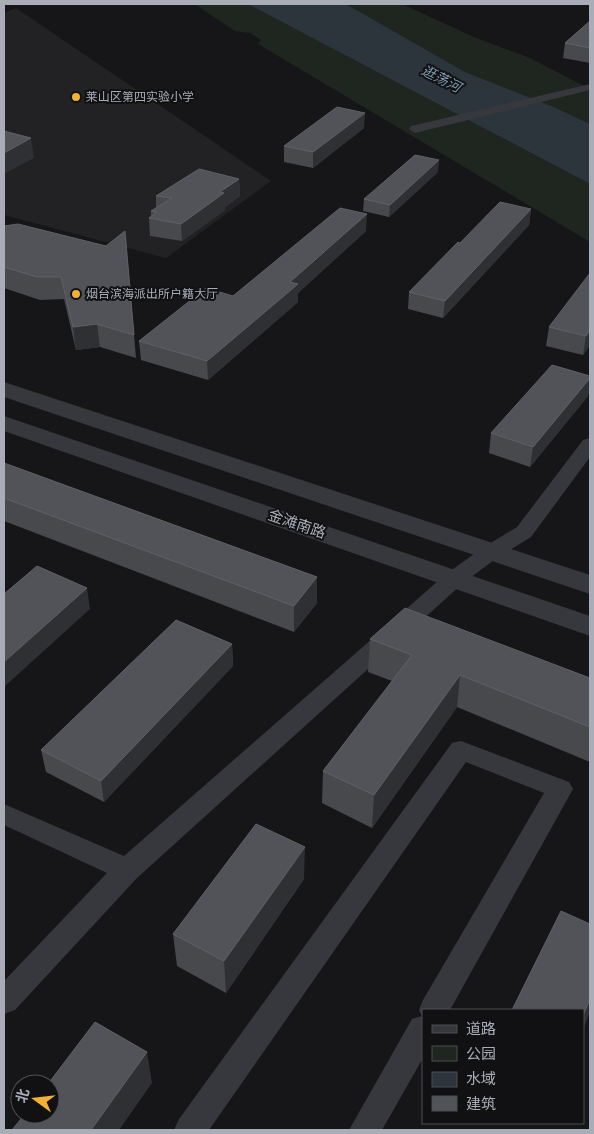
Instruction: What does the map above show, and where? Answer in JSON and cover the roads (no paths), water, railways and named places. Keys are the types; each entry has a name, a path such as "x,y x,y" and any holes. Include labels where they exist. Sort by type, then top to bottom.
{"street":[{"path":"415,129 590,87"},
{"path":"4,389 590,585"},
{"name":"金滩南路","path":"4,422 590,626"},
{"path":"4,1001 127,870 454,579 490,552 524,532 590,444"},
{"path":"190,1130 461,750 560,789 435,1009"},
{"path":"4,814 127,870"},
{"path":"365,1130 422,1031"}],"water":[{"name":"逛荡河","path":"248,4 346,4 465,72 554,107 590,124 590,184"}],"place":[{"name":"莱山区第四实验小学","path":"76,97"},
{"name":"烟台滨海派出所户籍大厅","path":"76,294"}]}
